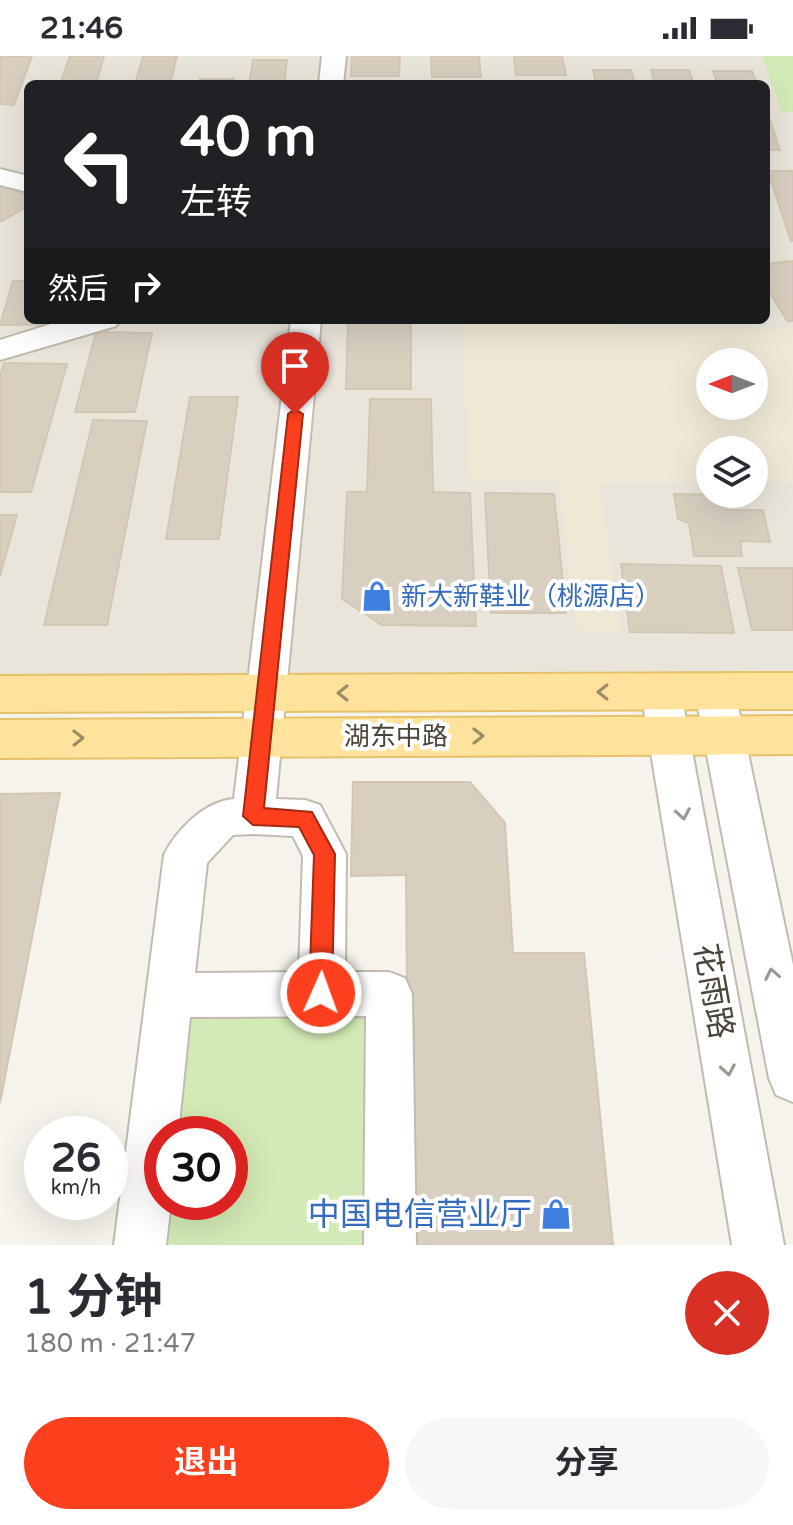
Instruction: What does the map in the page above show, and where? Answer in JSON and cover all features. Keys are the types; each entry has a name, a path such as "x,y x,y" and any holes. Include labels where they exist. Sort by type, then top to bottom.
{"main road":[{"name":"湖东中路","path":"0,739 263,714 661,692 793,691"},
{"name":"湖东中路","path":"0,694 263,714 670,737 793,735"}],"street":[{"path":"331,80 334,56"},
{"path":"0,177 24,183"},
{"path":"0,350 52,332 87,324"},
{"path":"253,816 306,324"},
{"name":"花雨路","path":"661,692 758,1245"},
{"path":"715,692 793,1078"},
{"path":"140,1245 186,855 223,818 305,818 325,854 321,993"},
{"path":"169,995 389,994 390,1245"}],"shaded area":[{"path":"0,56 793,56 793,689 0,692"},
{"path":"462,324 621,324 622,329 793,329 793,483 768,483 768,436 696,436 696,483 599,483 621,631 577,631 559,481 470,481"}],"green space":[{"path":"762,56 793,56 793,112 782,112"},
{"path":"373,1007 370,1245 157,1245 160,1220 248,1220 248,1116 172,1116 183,1012"}],"building":[{"path":"0,56 32,56 14,105 0,104"},
{"path":"70,56 104,56 97,80 61,80"},
{"path":"143,56 177,56 171,80 136,80"},
{"path":"352,56 400,56 399,76 351,76"},
{"path":"431,56 479,56 481,77 432,77"},
{"path":"514,56 562,56 566,75 516,75"},
{"path":"253,60 287,60 284,80 250,80"},
{"path":"593,70 631,70 634,80 595,80"},
{"path":"651,70 689,70 693,80 654,80"},
{"path":"713,71 752,71 755,80 716,80"},
{"path":"770,120 780,150 770,150"},
{"path":"770,171 793,171 791,241 770,177"},
{"path":"0,185 24,194 24,208 0,222"},
{"path":"793,261 793,321 787,321 770,293 770,264"},
{"path":"13,281 24,281 24,324 66,324 0,325"},
{"path":"348,324 411,324 411,389 346,389"},
{"path":"96,332 152,333 135,412 75,412"},
{"path":"4,363 67,364 31,492 0,492 0,376"},
{"path":"190,397 238,397 219,539 166,539"},
{"path":"370,399 431,399 433,492 470,493 476,626 382,625 342,599 347,492 367,492"},
{"path":"93,420 147,421 107,625 44,625"},
{"path":"485,493 554,494 566,613 491,613"},
{"path":"674,494 696,494 696,508 763,510 770,542 740,541 742,556 694,556 689,523 678,519"},
{"path":"0,515 17,515 0,576"},
{"path":"621,564 721,566 734,633 630,632"},
{"path":"738,568 793,568 793,630 752,630"},
{"path":"353,782 470,782 505,823 513,953 584,953 613,1245 409,1245 406,875 351,876"},
{"path":"60,793 0,1103 0,794"}],"place":[{"name":"新大新鞋业（桃源店）","path":"377,596"},
{"name":"中国电信营业厅","path":"556,1214"}],"route":[{"path":"295,414 253,816 305,818 325,854 321,993"}]}
